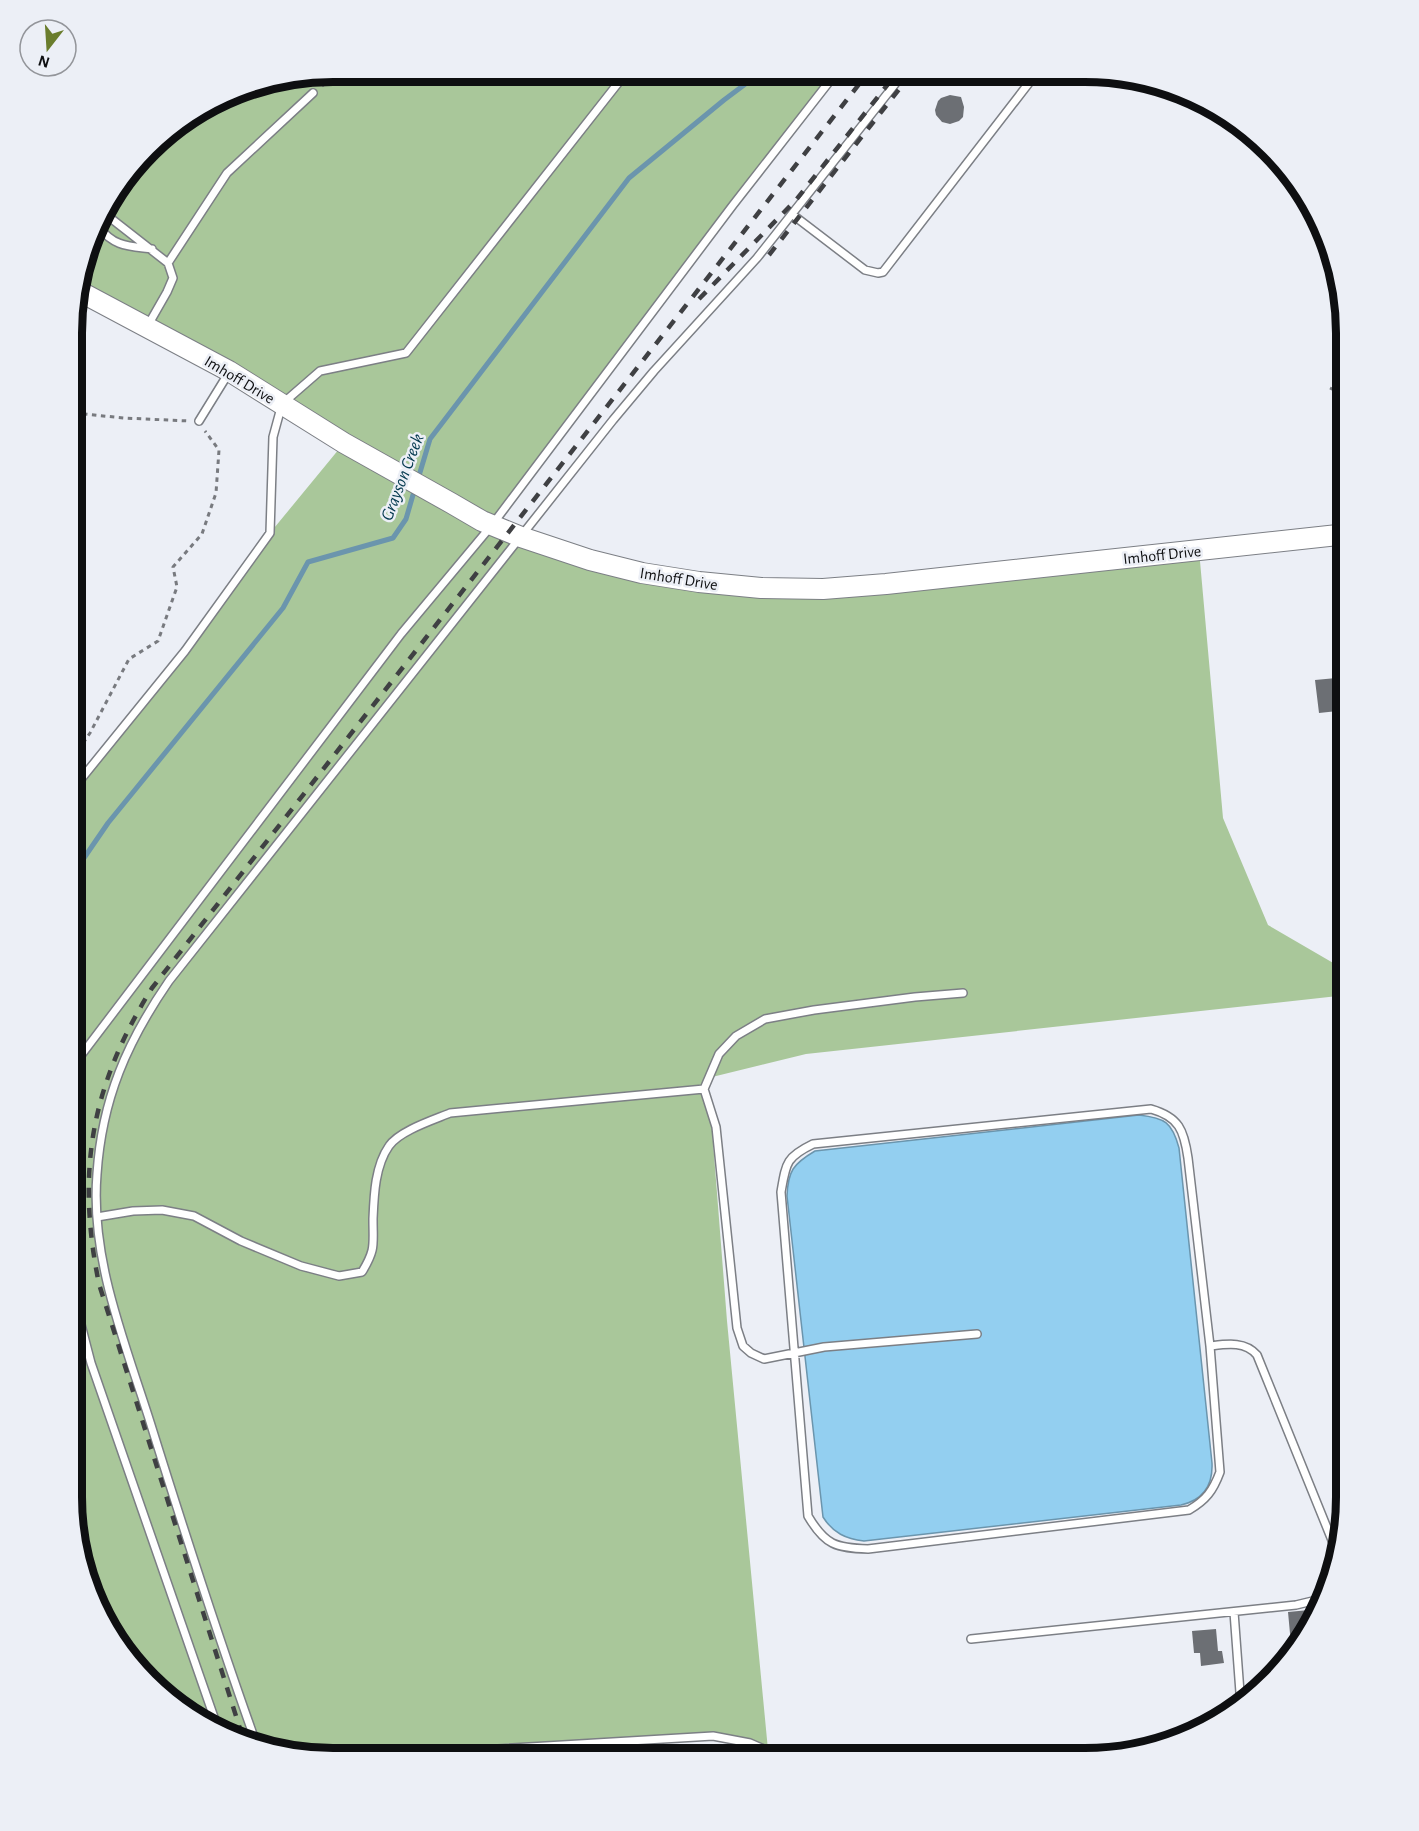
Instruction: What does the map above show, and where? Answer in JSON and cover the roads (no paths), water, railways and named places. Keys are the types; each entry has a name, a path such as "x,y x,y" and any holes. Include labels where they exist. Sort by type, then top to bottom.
{"street":[{"name":"Imhoff Drive","path":"86,295 229,371 344,443 487,523 590,560 642,573 699,582 761,588 823,589 898,583 1336,535"}],"lane":[{"path":"82,778 185,651 270,533 273,437 282,404 320,371 406,352 619,82"},
{"path":"82,1054 401,634 830,82"},
{"path":"253,1735 190,1548 120,1326 105,1269 97,1217 97,1174 102,1133 111,1093 125,1055 145,1017 189,955 654,371 735,285 897,82"},
{"path":"793,214 865,270 883,272 1030,82"},
{"path":"168,263 227,173 314,93"},
{"path":"110,219 168,263 173,278 168,292 147,327"},
{"path":"104,232 119,245 152,249"},
{"path":"199,421 229,371"},
{"path":"963,993 825,1008 765,1019 736,1036 719,1054 704,1089 716,1127 737,1328 742,1346 764,1359 824,1347 977,1334"},
{"path":"97,1217 133,1211 162,1210 194,1216 241,1241 301,1266 339,1276 362,1272 373,1253 377,1175 389,1145 416,1126 450,1113 704,1089"},
{"path":"1151,1109 1165,1113 1175,1120 1185,1137 1210,1346 1220,1472 1213,1490 1204,1501 1189,1510 868,1549 850,1549 835,1545 819,1535 808,1516 781,1192 786,1166 795,1152 813,1144 1151,1109"},
{"path":"82,1328 91,1363 214,1719"},
{"path":"1210,1346 1238,1344 1252,1349 1257,1355 1333,1542"},
{"path":"971,1639 1296,1605 1314,1601"},
{"path":"1233,1612 1240,1695"},
{"path":"513,1748 713,1736 750,1743 761,1748"}],"water":[{"path":"1139,1115 1166,1123 1173,1132 1179,1148 1212,1463 1211,1478 1205,1490 1189,1503 1181,1505 864,1541 851,1539 836,1531 823,1517 787,1196 790,1174 793,1169 801,1160 815,1151"},
{"path":"86,1538 87,1541 94,1573"}],"waterway":[{"name":"Grayson Creek","path":"418,479 430,439 629,178 748,82"},
{"name":"Grayson Creek","path":"82,861 108,823 283,608 308,562 393,538 406,519 415,488"}],"railway":[{"path":"241,1730 99,1284 92,1243 89,1204 90,1167 94,1130 102,1095 115,1060 131,1024 152,988 861,82"},
{"path":"699,299 796,200 890,82"},
{"path":"769,255 905,82"}]}
